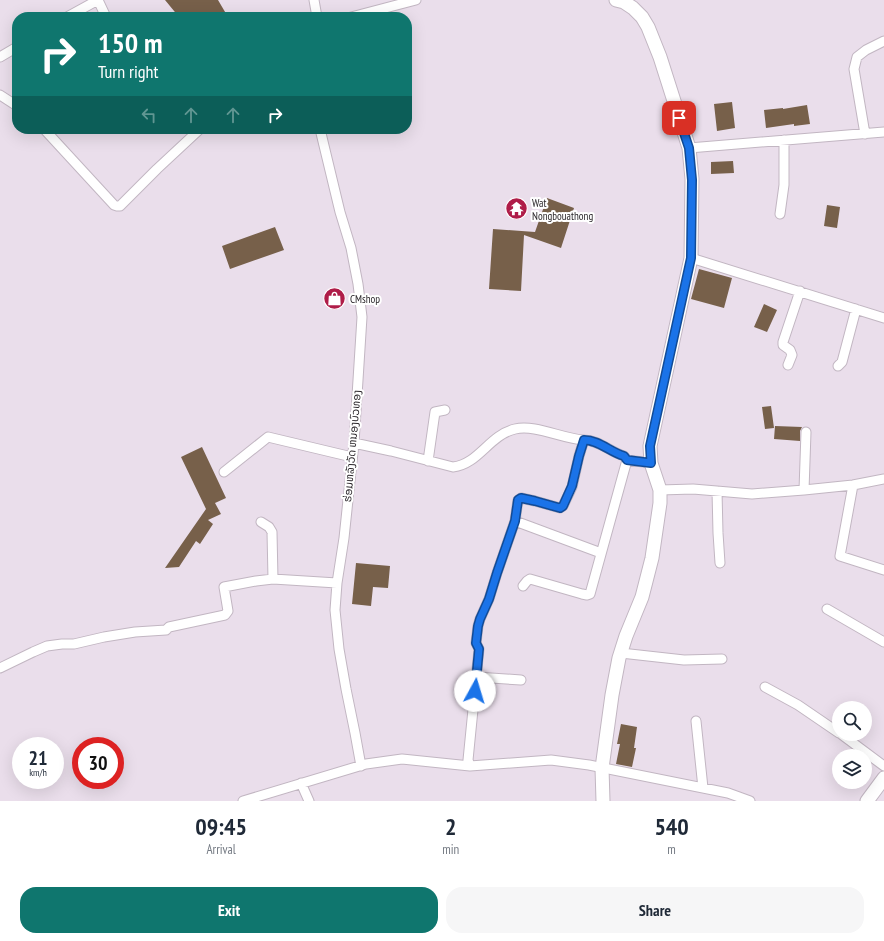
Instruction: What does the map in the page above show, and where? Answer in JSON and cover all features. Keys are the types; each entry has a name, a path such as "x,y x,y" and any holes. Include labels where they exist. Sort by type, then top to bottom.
{"street":[{"path":"76,12 98,0 104,12"},
{"path":"314,0 316,12"},
{"path":"370,12 416,0"},
{"path":"602,801 602,768 612,695 621,653 626,636 642,597 652,558 660,503 660,490 651,463 650,446 691,258 692,180 689,148 660,57 648,27 634,4 616,0"},
{"path":"866,134 854,69 857,57 866,50 884,41"},
{"path":"0,57 12,50"},
{"path":"0,94 12,102"},
{"path":"689,148 884,132"},
{"path":"49,134 114,205 117,206 120,206 195,134"},
{"name":"ຮ່ອມຫລັງວັດ ຫນອງບົວທອງ","path":"321,134 340,212 351,248 358,284 362,317 354,443 335,610 339,649 360,766"},
{"path":"780,214 784,185 784,140"},
{"path":"691,258 884,318"},
{"path":"788,365 792,355 790,350 783,344 783,342 800,291"},
{"path":"838,366 842,362 856,309"},
{"path":"428,461 435,412 445,410"},
{"path":"354,443 453,467 460,466 477,456 498,436 515,429 531,428 571,438 596,442 624,456 627,460 651,463"},
{"path":"804,490 806,432"},
{"path":"224,472 268,437 352,457"},
{"path":"470,766 468,760 479,649 476,643 478,626 489,599 515,521 519,499 535,501 560,508 563,506 572,486 584,440"},
{"path":"523,586 530,579 587,595 590,594 627,460"},
{"path":"660,490 693,489 752,494 853,485 884,479"},
{"path":"853,485 840,556 884,570"},
{"path":"717,491 720,563"},
{"path":"515,521 601,553"},
{"path":"261,522 270,527 272,532 273,579"},
{"path":"0,668 47,646 74,644 135,632 166,630 169,627 225,615 228,611 224,587 273,579 337,583"},
{"path":"827,609 884,642"},
{"path":"621,653 684,660 722,659"},
{"path":"476,677 521,680"},
{"path":"765,687 798,705 832,728"},
{"path":"696,721 703,788"},
{"path":"851,741 884,766"},
{"path":"242,801 366,764 402,759 470,766 551,760 589,765 728,793 750,801"},
{"path":"867,801 884,778"},
{"path":"301,783 309,801"}],"building":[{"path":"165,0 218,0 225,12 175,12"},
{"path":"732,102 735,128 717,131 714,104"},
{"path":"807,105 810,124 794,126 794,124 766,128 764,110 783,109"},
{"path":"733,161 734,173 711,174 711,162"},
{"path":"547,198 574,208 561,248 524,235 521,291 489,289 493,229 535,232"},
{"path":"827,205 840,207 837,228 824,226"},
{"path":"275,227 284,250 230,269 222,246"},
{"path":"699,269 732,278 724,308 691,299"},
{"path":"764,304 777,310 767,332 754,327"},
{"path":"771,406 774,428 765,429 762,407"},
{"path":"775,426 802,427 800,431 800,441 774,439"},
{"path":"202,447 226,498 215,503 221,514 208,520 213,524 200,544 196,541 179,567 165,568 206,509 181,457"},
{"path":"356,563 390,566 388,588 373,587 371,606 352,604"},
{"path":"621,724 637,727 634,748 636,748 632,767 616,764 620,744 617,744"}],"place":[{"name":"Wat Nongbouathong","path":"516,209"},
{"name":"CMshop","path":"335,299"}],"route":[{"path":"475,691 479,649 476,643 478,626 489,599 515,521 518,500 521,498 560,508 563,506 572,486 584,440 596,442 624,456 627,460 651,463 650,446 691,258 692,180 689,148 679,118"}]}
